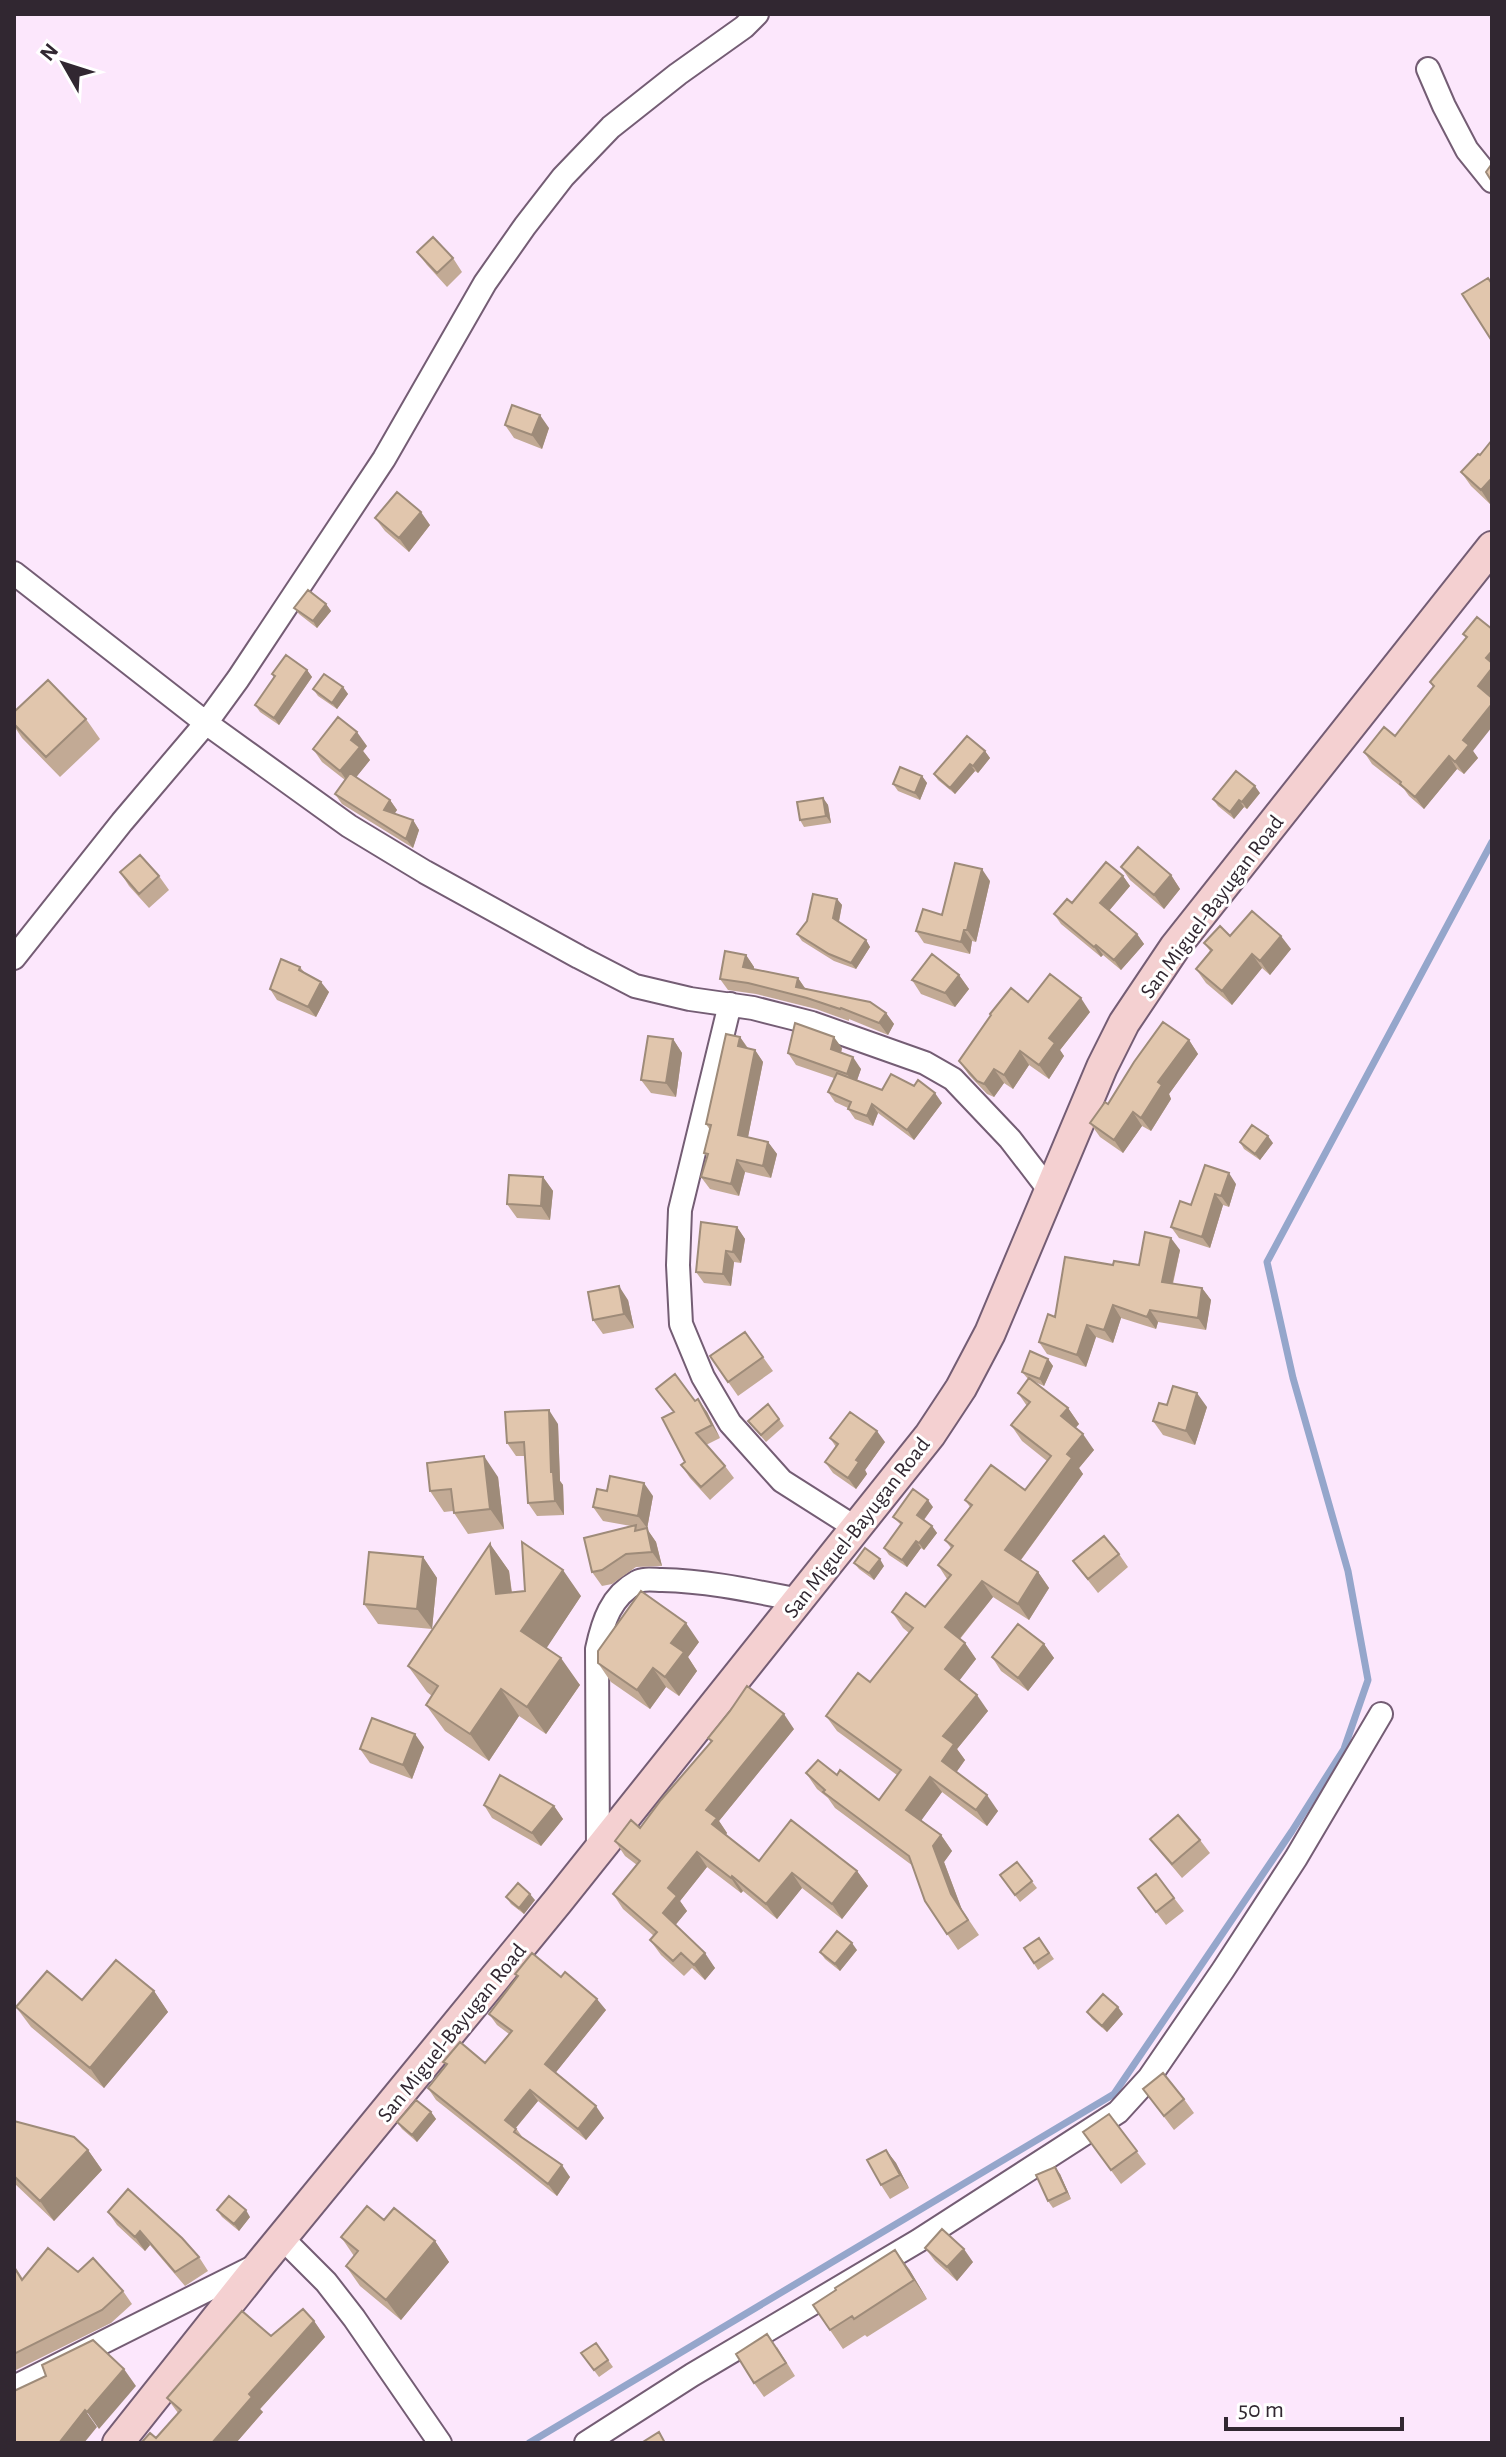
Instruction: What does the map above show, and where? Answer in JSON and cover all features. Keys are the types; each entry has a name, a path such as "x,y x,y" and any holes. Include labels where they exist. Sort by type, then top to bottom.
{"main road":[{"name":"San Miguel-Bayugan Road","path":"118,2443 261,2263 598,1852 930,1435 961,1388 990,1333 1102,1067 1124,1023 1183,936 1492,547"}],"street":[{"path":"14,958 122,822 206,723 246,667 376,472 485,283 544,201 611,127 757,14"},
{"path":"1428,69 1467,150 1492,181"},
{"path":"14,573 206,723 349,826 425,872 600,968 635,986 690,999 753,1008 812,1023 925,1063 953,1079 1010,1139 1050,1191"},
{"path":"730,1004 680,1210 678,1265 681,1324 703,1377 730,1423 782,1481 856,1528"},
{"path":"598,1852 597,1649 602,1624 611,1605 623,1591 641,1579 699,1581 799,1600"},
{"path":"586,2443 692,2375 918,2241 1118,2112 1149,2078 1223,1970 1296,1858 1381,1714"},
{"path":"282,2238 326,2282 354,2318 440,2443"},
{"path":"14,2387 261,2263"}],"building":[{"path":"1491,156 1492,182 1486,172 1491,165"},
{"path":"433,237 453,258 437,273 417,252"},
{"path":"1488,278 1492,284 1492,341 1462,294"},
{"path":"512,405 540,415 532,435 505,425"},
{"path":"1492,440 1492,478 1481,490 1461,472"},
{"path":"397,492 421,512 399,538 375,518"},
{"path":"308,590 326,604 313,621 294,608"},
{"path":"1477,617 1492,629 1492,651 1486,658 1492,663 1492,668 1478,686 1492,698 1492,704 1463,740 1469,745 1455,762 1449,756 1415,797 1364,752 1384,727 1395,736 1434,686 1430,682 1467,637 1463,634"},
{"path":"286,655 307,670 274,718 255,705"},
{"path":"324,674 343,687 332,703 313,689"},
{"path":"48,680 86,719 46,757 14,724 14,712"},
{"path":"338,717 357,732 351,740 360,747 340,771 313,749"},
{"path":"967,736 985,751 950,788 934,774"},
{"path":"900,767 922,776 915,793 893,784"},
{"path":"1236,771 1255,786 1230,812 1213,799"},
{"path":"350,773 390,800 384,810 413,820 406,839 335,794"},
{"path":"823,798 826,816 800,820 797,802"},
{"path":"1138,847 1171,875 1154,895 1121,867"},
{"path":"140,855 159,876 139,894 120,872"},
{"path":"1106,862 1123,876 1100,903 1137,934 1114,960 1054,914 1067,899 1072,903"},
{"path":"955,863 982,869 967,930 964,930 961,942 916,931 923,909 942,915"},
{"path":"813,894 837,899 833,918 866,940 851,963 829,954 797,934 807,921"},
{"path":"1252,911 1281,936 1260,961 1252,954 1222,991 1196,969 1212,950 1204,943 1220,926 1230,936"},
{"path":"725,951 746,955 743,967 798,978 796,987 870,1002 886,1013 879,1023 807,998 720,979"},
{"path":"932,954 959,975 945,993 912,980"},
{"path":"281,959 300,967 299,970 321,982 308,1007 270,989"},
{"path":"1050,974 1081,998 1049,1038 1055,1043 1039,1065 1020,1051 1004,1075 994,1069 984,1084 977,1081 959,1061 990,1014 1011,988 1028,1002"},
{"path":"1163,1022 1189,1040 1158,1082 1162,1085 1141,1118 1133,1112 1114,1140 1090,1123 1105,1102 1108,1104"},
{"path":"795,1023 834,1037 831,1049 853,1057 847,1074 788,1053"},
{"path":"726,1034 740,1037 738,1046 755,1050 738,1135 768,1142 763,1166 737,1160 731,1184 701,1177 708,1154 704,1153 711,1125 706,1124"},
{"path":"648,1036 673,1039 666,1083 641,1080"},
{"path":"837,1073 882,1090 891,1074 914,1086 918,1080 935,1093 907,1130 872,1104 867,1116 848,1109 851,1102 828,1092"},
{"path":"1252,1125 1268,1136 1255,1154 1240,1142"},
{"path":"1205,1165 1229,1173 1221,1196 1215,1194 1202,1237 1171,1227 1180,1201 1191,1205"},
{"path":"509,1175 543,1177 541,1206 507,1204"},
{"path":"701,1222 737,1227 733,1252 726,1251 723,1274 696,1272"},
{"path":"1145,1232 1171,1238 1162,1282 1202,1288 1198,1318 1150,1310 1147,1317 1113,1305 1104,1330 1087,1325 1077,1355 1039,1342 1048,1314 1055,1317 1065,1257 1113,1265 1114,1261 1139,1265"},
{"path":"619,1286 624,1314 593,1320 588,1292"},
{"path":"745,1332 763,1357 728,1382 710,1356"},
{"path":"1030,1351 1048,1359 1040,1379 1022,1372"},
{"path":"675,1374 695,1401 698,1399 712,1425 696,1433 725,1466 701,1487 681,1465 685,1462 662,1418 674,1412 656,1389"},
{"path":"1029,1378 1068,1408 1061,1416 1083,1434 1067,1454 1072,1458 1005,1550 1038,1572 1018,1604 982,1581 945,1627 965,1643 945,1669 977,1695 943,1736 954,1744 942,1761 987,1795 976,1810 930,1777 906,1810 941,1835 933,1846 951,1894 968,1920 947,1934 925,1901 909,1856 823,1792 825,1790 806,1773 818,1760 837,1775 840,1770 879,1800 901,1770 826,1716 858,1673 870,1682 913,1628 892,1612 906,1593 925,1607 951,1575 938,1565 953,1546 945,1540 972,1505 965,1500 991,1465 1025,1490 1051,1456 1011,1425 1030,1402 1018,1393"},
{"path":"1173,1386 1197,1393 1186,1431 1153,1421 1159,1403 1167,1405"},
{"path":"768,1404 779,1419 761,1435 748,1421"},
{"path":"549,1410 555,1501 528,1503 524,1442 507,1443 505,1412"},
{"path":"850,1412 877,1431 856,1460 859,1462 848,1478 825,1462 838,1444 830,1438"},
{"path":"484,1456 490,1509 454,1513 451,1489 430,1491 427,1463"},
{"path":"610,1476 644,1483 638,1516 593,1507 597,1489 607,1491"},
{"path":"913,1489 928,1500 917,1515 932,1526 902,1560 884,1548 902,1523 893,1517"},
{"path":"636,1525 635,1531 647,1528 652,1552 626,1554 602,1570 592,1572 584,1538"},
{"path":"1104,1536 1119,1554 1088,1579 1073,1561"},
{"path":"522,1542 563,1570 521,1631 561,1658 527,1707 501,1689 470,1734 426,1705 438,1686 408,1666 490,1544 496,1594 525,1591"},
{"path":"865,1548 880,1559 869,1573 854,1563"},
{"path":"369,1552 423,1557 417,1609 364,1604"},
{"path":"641,1591 686,1623 671,1643 684,1652 665,1677 653,1668 637,1690 598,1663 598,1651"},
{"path":"1018,1624 1044,1644 1018,1678 992,1657"},
{"path":"747,1686 784,1714 706,1810 717,1818 712,1824 759,1861 791,1820 857,1871 832,1904 792,1873 766,1904 697,1852 668,1888 677,1896 663,1913 705,1953 694,1965 681,1953 673,1961 650,1940 657,1932 613,1894 640,1861 615,1841 631,1820 640,1828 712,1741 708,1738"},
{"path":"372,1718 415,1734 403,1765 360,1749"},
{"path":"500,1775 554,1806 532,1833 484,1805"},
{"path":"1178,1815 1200,1840 1172,1864 1150,1839"},
{"path":"1017,1862 1032,1881 1015,1895 1000,1875"},
{"path":"1156,1874 1174,1898 1156,1912 1138,1888"},
{"path":"518,1883 530,1894 519,1908 506,1897"},
{"path":"837,1931 852,1943 835,1964 820,1952"},
{"path":"1039,1938 1049,1953 1034,1963 1024,1948"},
{"path":"532,1953 561,1977 565,1972 597,1999 545,2064 596,2106 578,2129 530,2090 505,2120 516,2129 514,2132 562,2165 548,2184 428,2088 447,2064 443,2062 460,2042 485,2063 512,2031 489,2014"},
{"path":"116,1960 154,1991 90,2068 16,2007 47,1971 82,2000"},
{"path":"1103,1994 1118,2007 1102,2026 1087,2012"},
{"path":"1163,2073 1184,2099 1164,2116 1143,2089"},
{"path":"416,2100 431,2112 412,2135 397,2122"},
{"path":"1109,2114 1137,2151 1111,2170 1083,2132"},
{"path":"14,2121 74,2137 88,2150 40,2201 14,2176"},
{"path":"886,2150 900,2175 881,2185 867,2160"},
{"path":"1055,2167 1067,2192 1048,2201 1036,2175"},
{"path":"128,2189 199,2257 175,2272 140,2231 135,2237 108,2212"},
{"path":"229,2196 246,2210 234,2224 217,2210"},
{"path":"367,2206 384,2220 394,2208 435,2241 386,2300 346,2266 358,2251 341,2237"},
{"path":"942,2229 964,2249 947,2267 925,2248"},
{"path":"48,2248 78,2272 93,2258 123,2291 102,2310 14,2354 14,2267 22,2280"},
{"path":"895,2250 914,2280 854,2319 852,2316 830,2330 813,2305"},
{"path":"303,2309 314,2321 249,2394 252,2397 212,2443 141,2443 150,2433 156,2438 181,2410 167,2398 242,2311 271,2336"},
{"path":"767,2334 786,2363 754,2383 736,2354"},
{"path":"93,2340 124,2369 59,2443 14,2443 14,2391 46,2376 42,2365"},
{"path":"596,2343 608,2360 594,2370 581,2353"},
{"path":"659,2432 665,2443 643,2442"}],"waterway":[{"path":"529,2443 1114,2094 1344,1749 1368,1680 1348,1571 1293,1378 1267,1262 1492,842"}]}
